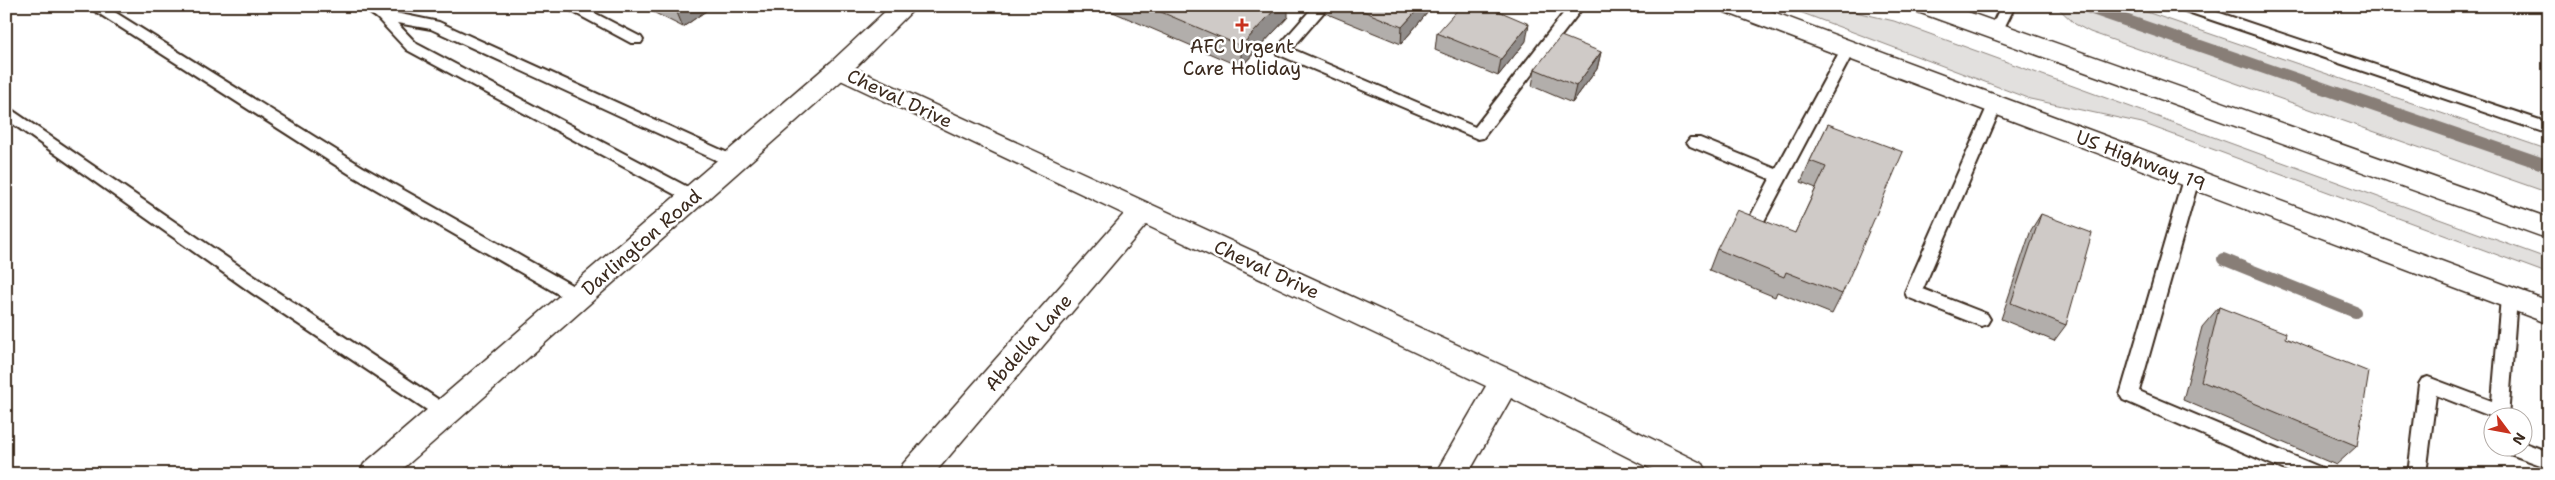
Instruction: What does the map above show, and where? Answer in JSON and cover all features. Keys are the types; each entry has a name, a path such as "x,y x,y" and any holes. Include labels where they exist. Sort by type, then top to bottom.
{"main road":[{"name":"Darlington Road","path":"375,474 734,162 839,69 905,6"},
{"name":"US Highway 19","path":"1733,6 2549,313"},
{"path":"1926,6 2549,229"},
{"name":"Cheval Drive","path":"839,69 1505,381 1692,474"},
{"name":"Abdella Lane","path":"914,474 1142,211"},
{"path":"1451,474 1505,381"}],"lane":[{"path":"94,6 357,172 578,297"},
{"path":"367,6 388,10 434,25 734,162"},
{"path":"569,6 636,40"},
{"path":"1322,6 1282,50 1478,134 1577,6"},
{"path":"1996,31 2008,6"},
{"path":"2184,6 2549,129"},
{"path":"388,10 412,47 693,197"},
{"path":"1755,223 1848,50"},
{"path":"1981,319 1913,292 1995,105"},
{"path":"6,111 258,288 445,413"},
{"path":"1695,142 1780,177"},
{"path":"2191,179 2128,394 2315,474"},
{"path":"2500,408 2509,298"},
{"path":"2417,474 2428,384 2483,408"},
{"path":"2532,454 2549,460"}],"shaded area":[{"path":"1784,6 1830,6 1894,21 2549,259 2549,274 2142,123 2030,99"},
{"path":"2056,6 2129,6 2549,150 2549,193 2090,32 2075,24"}],"building":[{"path":"668,6 682,6 676,10"},
{"path":"1147,6 1278,6 1241,46"},
{"path":"1351,6 1421,6 1402,27"},
{"path":"1461,6 1487,6 1529,24 1501,59 1437,33"},
{"path":"1561,36 1601,52 1576,86 1535,69"},
{"path":"1828,124 1903,152 1842,294 1786,272 1784,277 1717,249 1737,210 1795,233 1826,167 1810,161"},
{"path":"2041,214 2092,233 2066,325 2011,303"},
{"path":"2219,307 2286,333 2285,338 2369,372 2357,446 2201,381"}],"waterway":[{"path":"2084,6 2549,166"},
{"path":"2223,259 2355,312"}],"place":[{"name":"AFC Urgent Care Holiday","path":"1242,25"}]}
